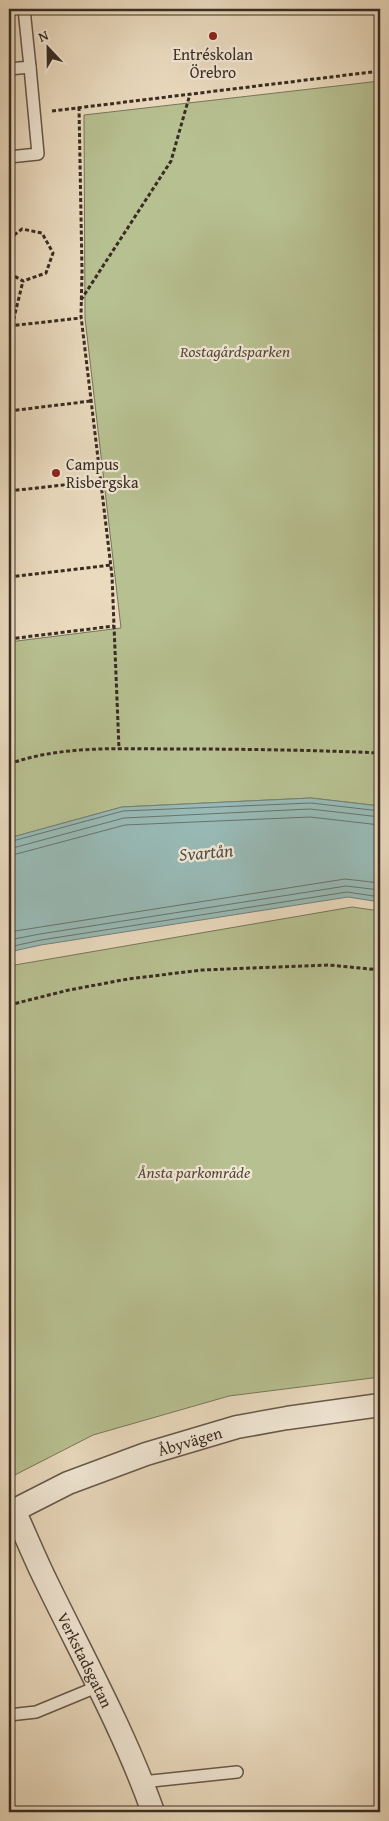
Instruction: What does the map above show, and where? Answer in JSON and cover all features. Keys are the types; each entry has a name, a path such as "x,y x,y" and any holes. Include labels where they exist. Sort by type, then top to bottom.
{"street":[{"name":"Åbyvägen","path":"11,1511 77,1480 146,1454 237,1427 380,1405"},
{"name":"Verkstadsgatan","path":"11,1511 99,1686 142,1782 152,1812"}],"lane":[{"path":"9,157 38,154 24,9"},
{"path":"9,69 30,67"},
{"path":"9,1715 36,1712 99,1686"},
{"path":"142,1782 237,1772"}],"path":[{"path":"34,113 380,71"},
{"path":"81,301 171,161 190,94"},
{"path":"79,107 81,318 111,566 119,749"},
{"path":"9,239 22,229 42,233 53,253 46,273 22,281"},
{"path":"9,273 22,281"},
{"path":"22,281 11,326 81,318"},
{"path":"9,411 91,401"},
{"path":"9,492 100,481"},
{"path":"9,577 111,566"},
{"path":"9,639 114,626"},
{"path":"9,764 27,758 58,752 95,748 292,748 380,753"},
{"path":"9,1005 70,990 128,979 202,970 328,965 380,970"}],"green space":[{"name":"Rostagårdsparken","path":"380,81 380,806 311,798 122,807 9,838 9,642 121,628 85,318 84,115"},
{"name":"Ånsta parkområde","path":"352,907 380,911 380,1377 229,1396 93,1435 9,1478 9,966"}],"water":[{"name":"Svartån","path":"311,798 380,806 380,902 348,897 41,945 9,952 9,838 122,807"}],"place":[{"name":"Entréskolan Örebro","path":"213,36"},
{"name":"Campus Risbergska","path":"56,473"}]}
